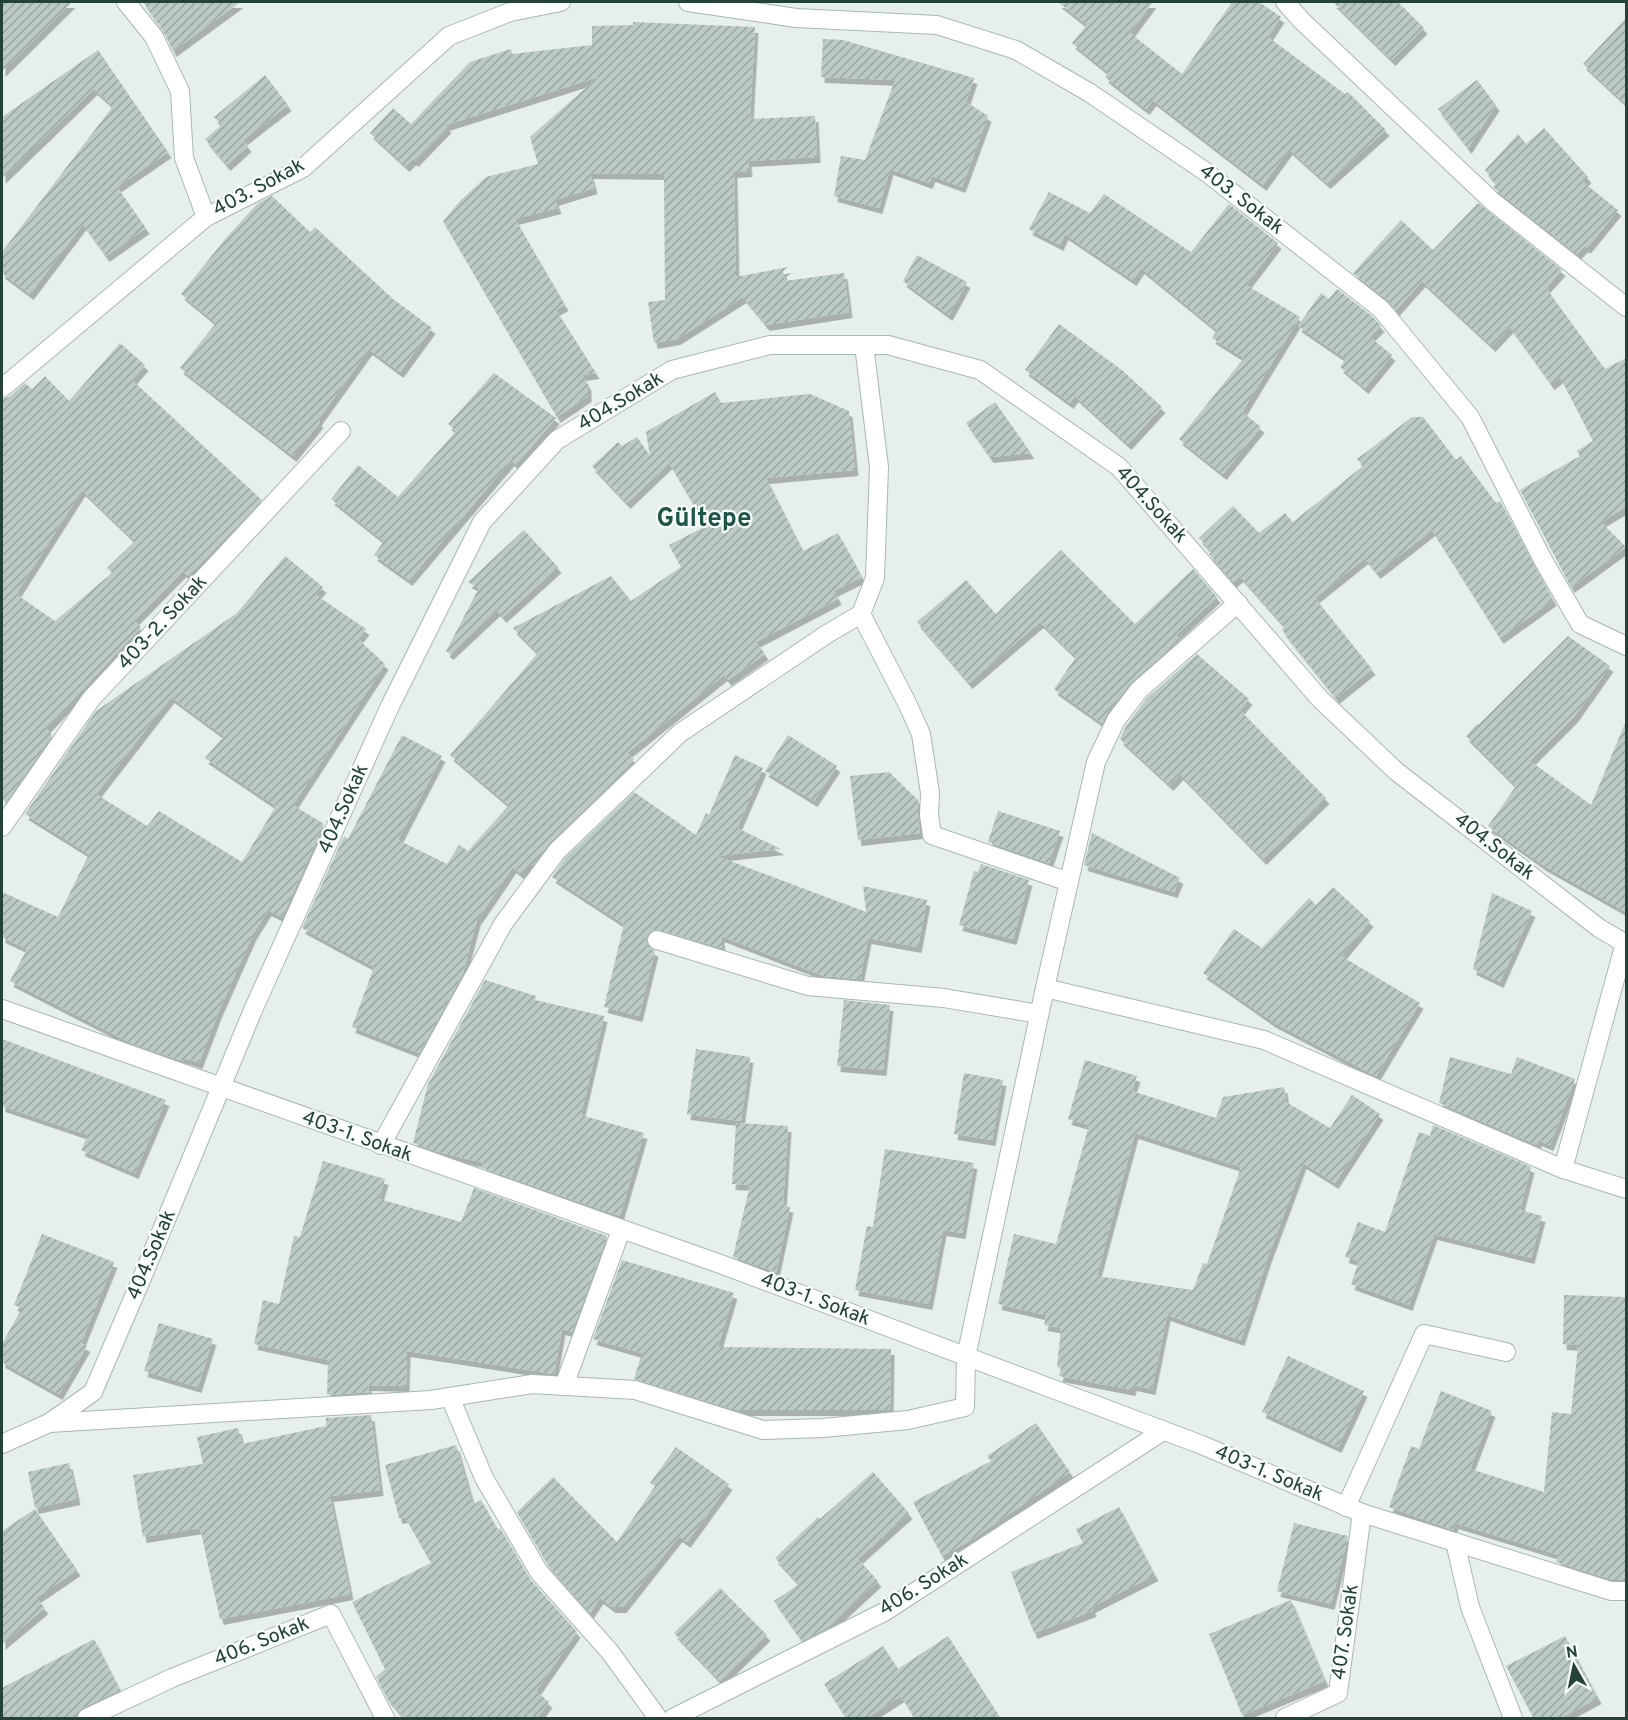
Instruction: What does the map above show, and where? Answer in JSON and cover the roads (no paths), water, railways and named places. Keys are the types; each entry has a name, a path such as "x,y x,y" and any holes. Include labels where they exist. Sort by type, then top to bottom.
{"street":[{"path":"126,2 154,37 180,91 184,158 206,217"},
{"name":"403. Sokak","path":"2,388 206,217 303,168 449,36 510,12 561,2"},
{"name":"403. Sokak","path":"688,2 796,18 937,25 1016,50 1090,93 1196,165 1381,309 1470,417 1543,560 1580,624 1626,646"},
{"path":"1285,2 1492,201 1626,307"},
{"name":"404.Sokak","path":"2,1444 49,1423 93,1392 253,1010 390,706 482,522 557,441 672,370 770,345 888,345 980,370 1119,466 1320,699 1397,772 1599,927 1626,944"},
{"path":"381,1145 503,924 557,851 680,733 827,634 861,614 875,578 879,467 864,345"},
{"name":"403-2. Sokak","path":"2,827 91,699 341,431"},
{"path":"49,1423 431,1400 532,1384 635,1390 763,1430 823,1428 908,1420 965,1407 966,1357 1039,1014 1096,762 1116,720 1139,690 1238,603"},
{"path":"861,614 908,703 921,734 930,793 929,815 932,836 1069,882"},
{"path":"657,940 808,986 944,998 1039,1014"},
{"path":"1563,1169 1626,944"},
{"path":"1045,988 1264,1040 1563,1169 1626,1189"},
{"name":"403-1. Sokak","path":"2,1009 723,1265 1163,1431 1354,1510 1611,1591 1626,1591"},
{"path":"564,1386 621,1230"},
{"path":"1354,1510 1424,1334 1506,1352"},
{"path":"450,1397 484,1478 539,1572 610,1652 657,1719"},
{"name":"406. Sokak","path":"673,1719 885,1612 1163,1431"},
{"name":"407. Sokak","path":"1285,1719 1338,1693 1354,1510"},
{"path":"1455,1542 1470,1607 1513,1719"},
{"name":"406. Sokak","path":"87,1719 172,1678 331,1614 385,1719"}],"district":[{"name":"Gültepe","path":"704,519"}]}
